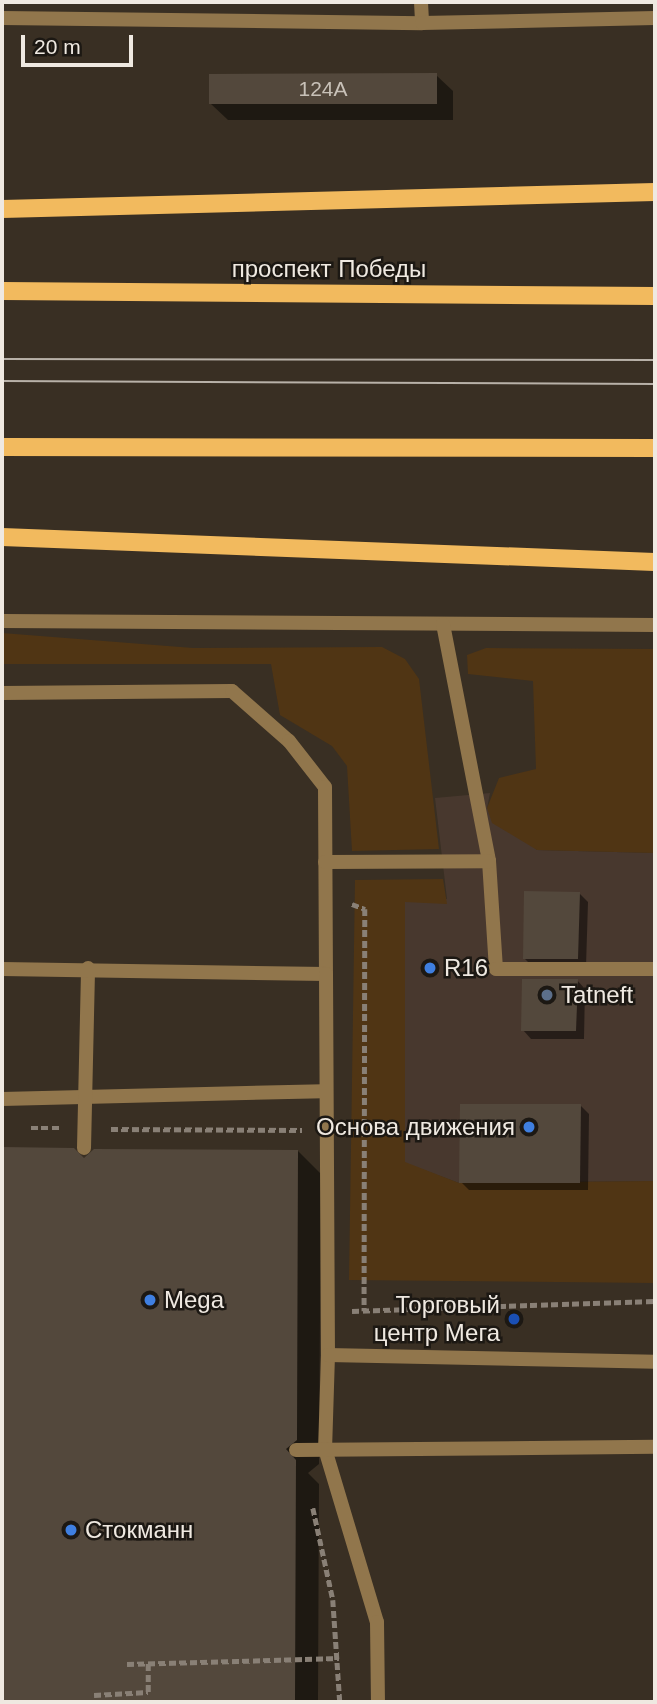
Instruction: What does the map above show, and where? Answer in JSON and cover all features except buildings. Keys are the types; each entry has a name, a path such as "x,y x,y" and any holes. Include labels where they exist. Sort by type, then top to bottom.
{"main road":[{"path":"2,209 456,200 655,192"},
{"name":"проспект Победы","path":"2,291 655,296"},
{"path":"2,447 655,448"},
{"path":"2,537 655,562"}],"street":[{"path":"421,2 422,23"},
{"path":"2,18 422,23 655,18"},
{"path":"2,621 655,625"},
{"path":"443,624 489,861 496,969 655,969"},
{"path":"2,693 232,691 289,741 325,787 326,974 323,1091 325,1312 328,1354 325,1449 377,1622 378,1702"},
{"path":"325,862 489,861"},
{"path":"2,968 326,974"},
{"path":"84,1149 88,968"},
{"path":"2,1099 85,1100 323,1091"},
{"path":"328,1354 655,1362"},
{"path":"296,1450 655,1447"}],"path":[{"path":"326,900 365,909 364,1311"},
{"path":"16,1127 311,1130"},
{"path":"325,1312 655,1301"},
{"path":"313,1500 339,1658 340,1702"},
{"path":"127,1664 339,1658"},
{"path":"94,1695 148,1692 148,1663"}],"shaded area":[{"path":"2,633 193,648 382,647 405,659 419,679 439,849 352,851 347,766 332,746 280,715 271,664 2,664"},
{"path":"486,648 655,649 655,853 537,850 492,823 487,808 499,778 536,769 533,681 468,674 467,655"},
{"path":"490,793 487,808 537,850 655,853 655,1181 459,1183 405,1163 405,901 447,899 435,798"},
{"path":"443,879 447,904 405,902 405,1162 459,1183 655,1181 655,1283 349,1280 355,880"}],"tram line":[{"path":"2,359 655,360"},
{"path":"2,381 655,384"}],"place":[{"name":"R16","path":"430,968"},
{"name":"Tatneft","path":"547,995"},
{"name":"Основа движения","path":"529,1127"},
{"name":"Mega","path":"150,1300"},
{"name":"Торговый центр Мега","path":"514,1319"},
{"name":"Стокманн","path":"71,1530"}]}
